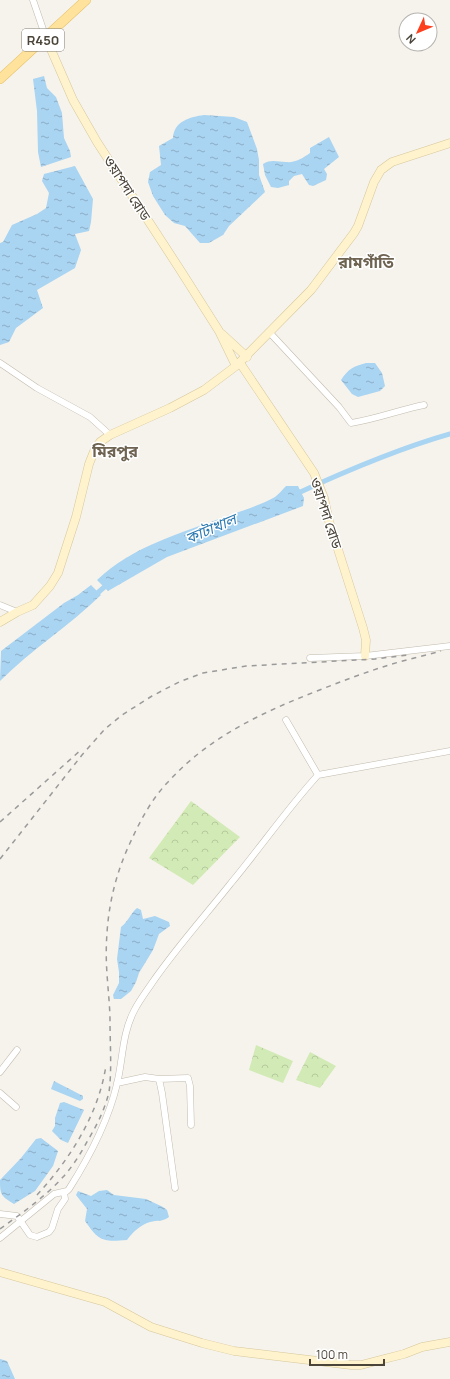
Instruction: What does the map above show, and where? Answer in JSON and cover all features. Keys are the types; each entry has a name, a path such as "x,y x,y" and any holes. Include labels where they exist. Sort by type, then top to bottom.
{"main road":[{"name":"R450","path":"0,79 86,0"},
{"name":"ওয়াপদা রোড","path":"46,38 73,100 97,142 179,268 238,365 314,473 324,498 329,521 365,634 365,656"},
{"path":"0,622 33,605 50,586 58,573 76,517 89,464 95,449 100,442 110,435 170,408 204,390 238,365 311,290 354,233 374,182 381,170 392,162 450,142"},
{"name":"ওয়াপদা রোড","path":"219,332 247,357"},
{"path":"0,1272 105,1302 151,1327 234,1351 361,1365 404,1354 422,1347 450,1342"}],"street":[{"path":"33,0 46,38"},
{"path":"270,333 339,406 351,423 372,420 402,410 424,405"},
{"path":"0,362 37,388 90,417 110,435"},
{"path":"0,605 17,612"},
{"path":"310,658 365,656 450,646"},
{"path":"286,720 318,775"},
{"path":"0,1238 54,1194 64,1192 69,1189 92,1150 105,1123 117,1083 127,1028 134,1010 166,963 232,882 296,798 318,775 450,751"},
{"path":"0,1072 17,1050"},
{"path":"117,1083 144,1077 159,1079 188,1078 190,1086 191,1125"},
{"path":"159,1079 175,1188"},
{"path":"0,1092 16,1107"},
{"path":"0,1214 17,1216 30,1235 37,1237 49,1232 52,1228 58,1209 65,1199 64,1192"}],"green space":[{"path":"191,801 240,837 193,885 149,858"},
{"path":"256,1045 293,1061 283,1083 249,1070"},
{"path":"310,1052 336,1066 320,1088 296,1080"}],"water":[{"path":"44,76 47,88 56,97 62,113 64,138 71,157 41,167 38,152 37,111 33,79"},
{"path":"204,115 234,117 247,122 257,149 259,175 265,192 229,226 223,235 209,243 200,243 185,226 174,223 165,215 153,196 148,182 150,172 161,165 159,146 173,138 176,128 184,121 193,117"},
{"path":"329,137 339,157 324,169 327,174 326,180 313,186 309,185 302,174 294,176 289,181 289,185 278,188 271,187 265,175 263,164 272,161 293,162 299,160 310,153 310,148"},
{"path":"75,166 93,199 89,231 75,234 81,250 75,268 37,290 43,308 16,328 9,342 0,345 0,243 3,242 12,225 37,214 46,208 49,193 42,181 44,174"},
{"path":"366,363 375,363 382,373 385,386 380,391 358,397 352,394 341,380 352,368"},
{"path":"286,486 298,486 304,498 303,506 167,557 108,591 97,580 126,558 157,542 263,503 275,497"},
{"path":"91,585 101,595 0,681 1,651 64,603"},
{"path":"137,908 141,910 143,919 155,916 169,922 170,926 159,934 153,950 139,973 131,991 121,999 114,999 113,995 119,983 117,959 121,927"},
{"path":"54,1081 83,1096 83,1099 80,1101 51,1089"},
{"path":"64,1102 84,1110 68,1143 61,1140 52,1131 55,1126 55,1118 60,1103"},
{"path":"41,1138 58,1151 53,1166 35,1191 14,1204 2,1195 0,1180 21,1158 36,1139"},
{"path":"107,1190 114,1195 146,1199 167,1210 169,1217 164,1220 150,1222 143,1225 127,1240 112,1241 102,1239 94,1233 85,1221 87,1209 76,1195 78,1191 91,1196 99,1191"},
{"path":"0,1359 7,1361 15,1379 0,1379"}],"waterway":[{"name":"কাটাখাল","path":"296,494 372,461 411,446 450,434"},
{"name":"কাটাখাল","path":"94,596 109,583"}],"railway":[{"path":"0,1229 41,1198 67,1173 91,1134 105,1105 109,1092 111,1066 110,1016 106,953 110,909 114,886 125,854 142,818 157,795 169,781 201,751 238,727 257,717 334,684 377,669 441,651"},
{"path":"0,859 82,755 105,729 122,715 152,696 179,682 203,673 246,666 375,659 408,655"},
{"path":"0,822 82,749"},
{"path":"37,1195 61,1166 81,1135 97,1101 106,1065"}],"district":[{"name":"রামগাঁতি","path":"366,262"},
{"name":"মিরপুর","path":"115,451"}]}
